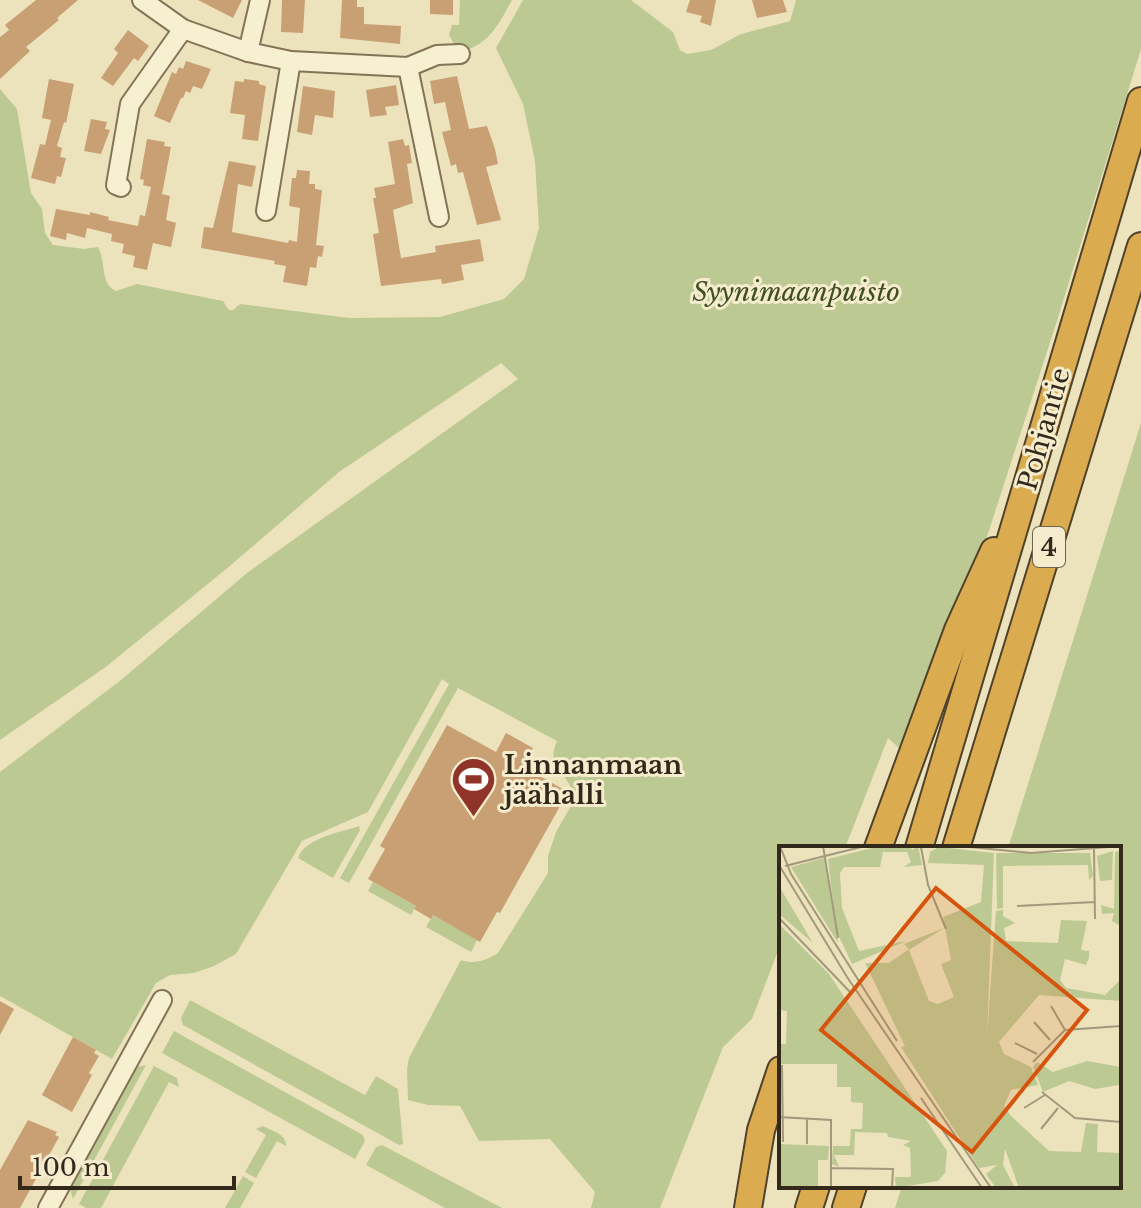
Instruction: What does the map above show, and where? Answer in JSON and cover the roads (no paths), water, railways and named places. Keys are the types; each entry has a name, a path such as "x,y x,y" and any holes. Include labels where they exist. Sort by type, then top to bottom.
{"highway":[{"name":"Pohjantie","path":"920,846 1141,101"},
{"name":"Pohjantie","path":"957,846 1141,246"},
{"path":"879,846 958,630 1035,460"},
{"path":"748,1208 761,1130 779,1076"},
{"path":"748,1208 779,1123"},
{"path":"809,1208 815,1188"},
{"path":"846,1208 852,1188"}],"street":[{"path":"142,0 183,29 248,52 291,61 408,67 437,55 460,54"},
{"path":"248,52 260,0"},
{"path":"121,187 116,185 130,104 183,29"},
{"path":"266,211 291,61"},
{"path":"408,67 439,217"},
{"path":"48,1208 162,1000"}],"place":[{"name":"Linnanmaan jäähalli","path":"473,819"}],"park label":[{"name":"Syynimaanpuisto","path":"796,292"}]}
